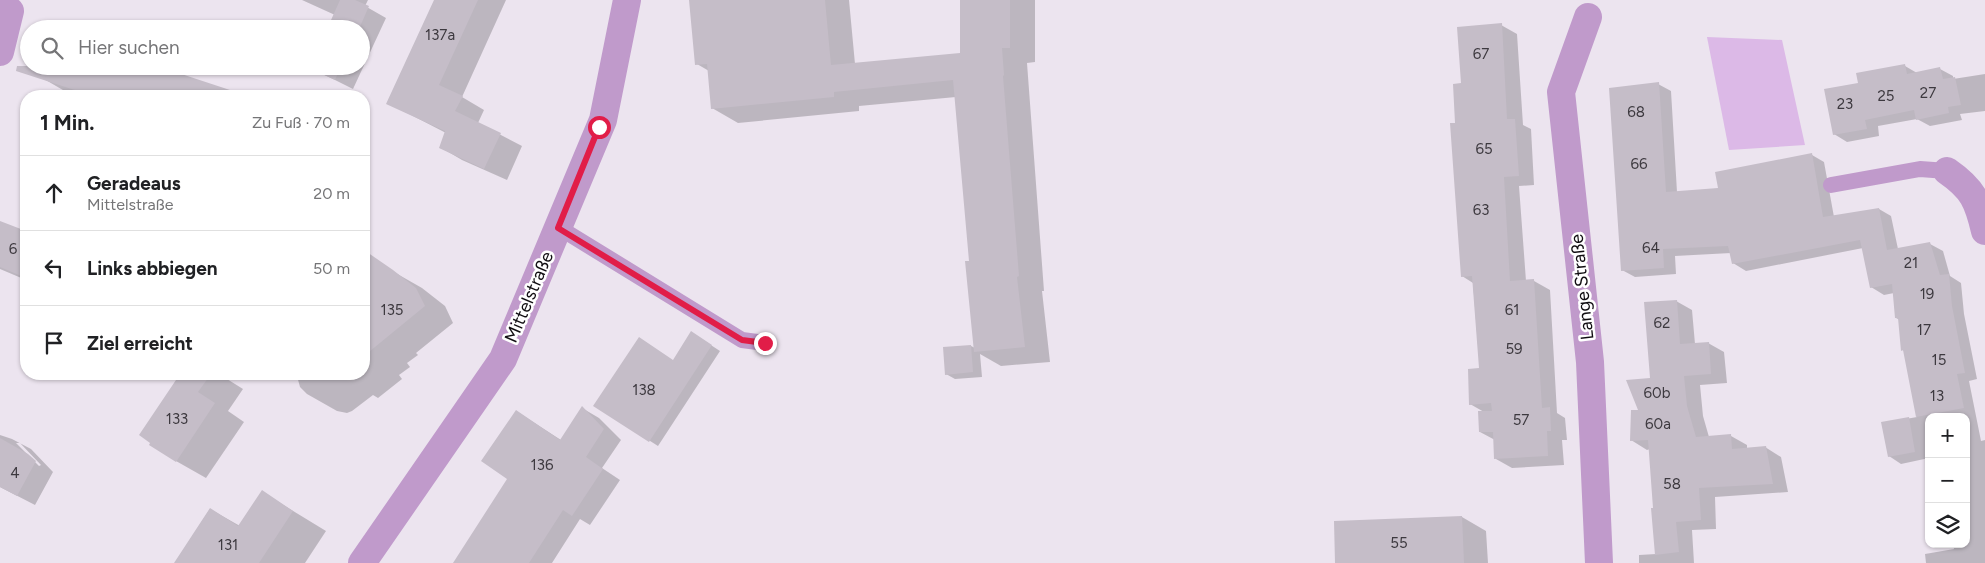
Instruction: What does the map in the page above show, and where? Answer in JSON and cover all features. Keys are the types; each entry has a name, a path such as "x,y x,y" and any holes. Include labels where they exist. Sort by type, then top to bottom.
{"street":[{"name":"Mittelstraße","path":"362,563 503,359 603,120 627,0"},
{"path":"0,6 10,11 0,52"},
{"name":"Lange Straße","path":"1588,17 1561,92 1590,355 1599,563"},
{"path":"1947,171 1964,182 1980,207 1985,231"}],"lane":[{"path":"1831,185 1920,168 1947,171"},
{"path":"558,228 742,340 765,343"}],"shaded area":[{"path":"1707,37 1782,40 1805,145 1729,150"}],"building":[{"path":"340,0 355,0 369,6 363,20 331,20"},
{"path":"434,0 478,0 439,85 463,96 455,111 501,133 484,169 439,148 445,131 386,104"},
{"path":"689,0 825,0 831,65 960,53 960,0 1010,0 1010,48 1002,48 1003,76 1019,276 1017,277 1025,347 974,352 965,261 969,261 953,80 834,92 834,97 711,109 707,64 695,65"},
{"path":"1502,23 1507,119 1515,119 1519,176 1504,177 1510,281 1534,279 1542,408 1550,407 1551,431 1547,431 1548,456 1494,459 1493,432 1479,432 1478,411 1492,411 1491,403 1469,405 1468,369 1479,368 1472,276 1461,277 1450,123 1455,123 1453,84 1461,83 1457,27"},
{"path":"1905,64 1907,74 1940,67 1943,79 1955,77 1961,105 1948,107 1949,113 1916,120 1914,110 1865,120 1867,129 1833,135 1824,89 1858,83 1856,73"},
{"path":"17,66 20,66 20,72 16,71"},
{"path":"28,75 184,75 230,90 75,90"},
{"path":"324,75 337,75 335,80"},
{"path":"1659,82 1666,192 1718,188 1715,172 1812,153 1823,217 1879,208 1887,250 1930,242 1940,275 1949,274 1952,306 1965,373 1957,374 1964,408 1937,413 1925,413 1925,415 1916,417 1903,350 1901,351 1898,318 1895,318 1892,284 1870,288 1860,240 1732,264 1728,246 1663,249 1664,268 1621,271 1609,88"},
{"path":"0,221 20,229 20,275 0,267"},
{"path":"370,254 416,288 425,306 370,351"},
{"path":"1677,300 1680,344 1709,342 1711,374 1684,376 1687,406 1696,437 1731,434 1732,449 1766,446 1773,484 1699,488 1701,520 1676,522 1679,552 1655,555 1648,440 1630,441 1631,410 1638,410 1626,380 1650,378 1644,302"},
{"path":"691,331 712,345 649,442 593,406 639,337 673,360"},
{"path":"971,345 973,372 945,375 943,347"},
{"path":"176,380 207,380 198,392 215,403 176,462 149,445 150,443 139,435"},
{"path":"582,406 604,429 586,457 603,469 572,516 563,510 529,563 453,563 507,479 481,461 516,410 560,440"},
{"path":"1909,417 1915,452 1888,457 1881,422"},
{"path":"0,438 28,454 36,461 17,496 0,487"},
{"path":"262,490 293,511 259,563 174,563 210,508 238,526"},
{"path":"1462,516 1464,563 1335,563 1334,521"}],"route":[{"path":"599,127 558,228 742,340 765,343"}]}
